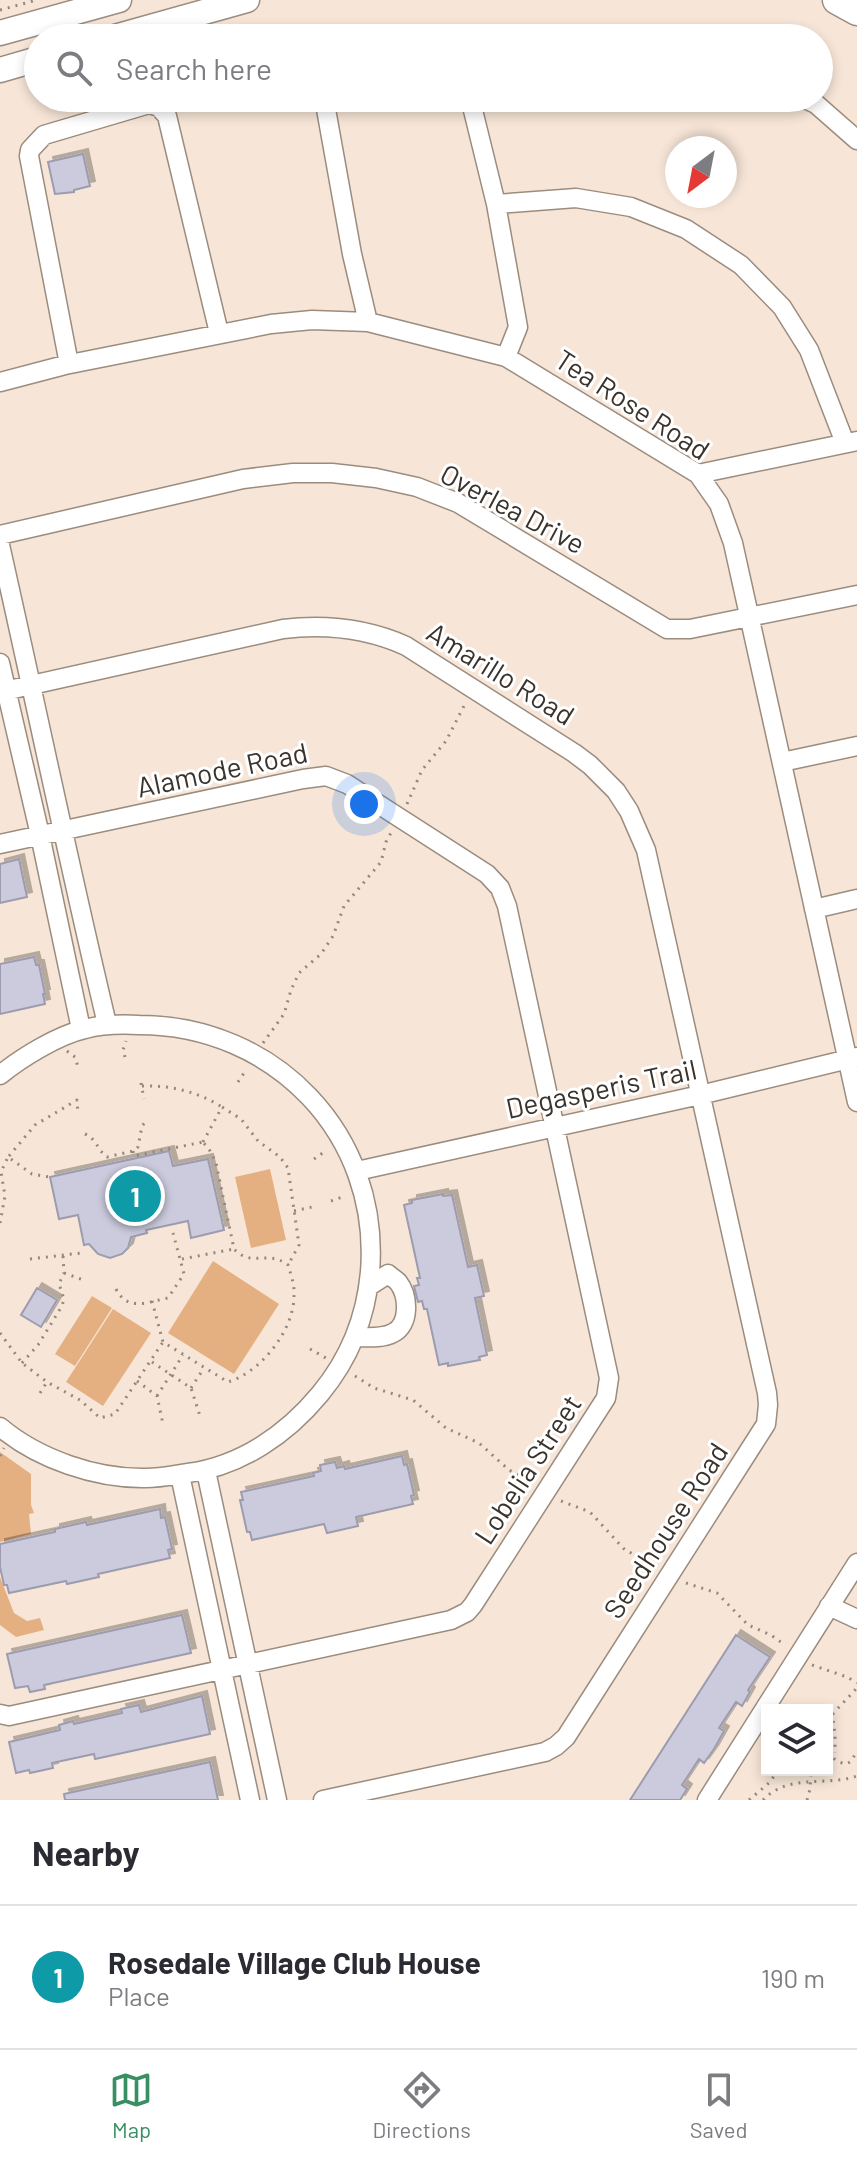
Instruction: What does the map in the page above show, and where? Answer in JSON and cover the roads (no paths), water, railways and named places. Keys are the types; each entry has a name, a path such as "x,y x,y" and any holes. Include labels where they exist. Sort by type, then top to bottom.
{"highway":[{"path":"837,0 857,11"}],"main road":[{"path":"32,24 119,0"},
{"path":"161,24 247,0"},
{"path":"0,33 24,26"},
{"path":"0,70 24,63"}],"street":[{"path":"69,364 30,150 44,135 122,112"},
{"path":"163,112 167,116 219,333"},
{"path":"327,112 352,254 368,322"},
{"path":"473,112 496,204 518,327 506,357"},
{"path":"825,112 857,140"},
{"path":"496,204 576,198 631,207 686,229 741,265 782,307 809,350 851,442 698,474"},
{"name":"Tea Rose Road","path":"0,382 69,364 271,324 312,320 368,322 506,357 698,474 719,504 733,543 814,909 852,1058 857,1102"},
{"name":"Overlea Drive","path":"0,535 243,479 293,473 361,476 417,487 458,503 667,629 690,629 857,595"},
{"path":"0,545 107,1024"},
{"name":"Amarillo Road","path":"3,691 283,629 330,626 377,634 406,646 574,753 604,777 629,811 651,867 700,1095"},
{"path":"0,663 3,691 40,835 81,1029"},
{"path":"782,762 857,746"},
{"name":"Alamode Road","path":"0,844 314,776 326,776 347,784 487,874 500,888 507,906 554,1127"},
{"path":"814,909 857,899"},
{"path":"0,1075 35,1051 81,1029 107,1024 184,1028 232,1042 282,1072 321,1109 333,1127 357,1171 369,1223 371,1255 368,1287 355,1337 331,1381 307,1410 253,1451 206,1471 145,1478 118,1477 66,1464 24,1444 0,1427"},
{"name":"Degasperis Trail","path":"357,1171 852,1058"},
{"name":"Seedhouse Road","path":"323,1800 545,1752 556,1746 566,1737 766,1424 768,1405 700,1095"},
{"name":"Lobelia Street","path":"0,1714 9,1716 451,1620 473,1605 606,1398 609,1378 554,1127"},
{"path":"355,1337 386,1336 396,1332 406,1314 404,1294 388,1274 368,1287"},
{"path":"206,1471 277,1800"},
{"path":"180,1475 250,1800"},
{"path":"707,1800 857,1563"},
{"path":"829,1606 857,1619"}],"place":[{"name":"Rosedale Village Club House","path":"135,1196"}]}
